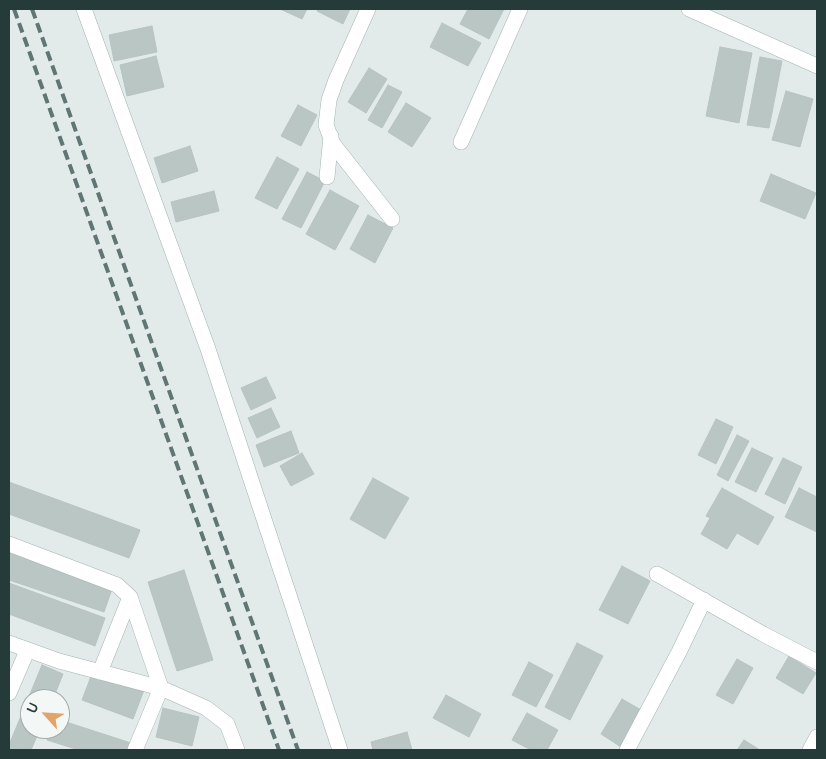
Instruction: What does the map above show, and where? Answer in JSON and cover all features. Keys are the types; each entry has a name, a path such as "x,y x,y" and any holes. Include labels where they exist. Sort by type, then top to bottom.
{"street":[{"path":"84,9 208,349 340,750"},
{"path":"327,176 334,110 347,63 369,9"},
{"path":"369,9 336,80 329,100 326,124 333,144 392,220"},
{"path":"461,142 520,9"},
{"path":"689,9 817,66"},
{"path":"9,544 124,589 130,597 161,688 135,750"},
{"path":"657,574 817,662"},
{"path":"100,672 130,597"},
{"path":"627,750 679,652 704,600"},
{"path":"9,643 27,651 161,688 206,708 227,724 236,750"},
{"path":"9,693 27,651"},
{"path":"810,750 817,737"}],"building":[{"path":"280,9 307,9 302,19"},
{"path":"318,9 350,9 343,24 317,11"},
{"path":"468,9 504,9 489,39 460,24"},
{"path":"442,23 481,43 468,66 430,47"},
{"path":"152,26 157,52 114,61 109,35"},
{"path":"720,47 752,53 739,123 706,116"},
{"path":"156,56 164,87 127,96 120,65"},
{"path":"760,57 782,61 769,128 747,125"},
{"path":"369,68 387,79 366,113 348,102"},
{"path":"388,85 402,92 382,128 368,120"},
{"path":"786,91 813,99 800,147 772,140"},
{"path":"406,103 431,118 412,147 388,132"},
{"path":"298,105 317,115 301,146 281,136"},
{"path":"190,146 198,171 162,183 154,158"},
{"path":"277,157 299,169 277,209 255,198"},
{"path":"307,172 325,181 301,228 282,219"},
{"path":"771,174 816,193 805,219 760,201"},
{"path":"330,190 359,206 335,250 306,234"},
{"path":"214,191 219,211 176,222 171,202"},
{"path":"368,215 393,228 375,263 350,249"},
{"path":"266,377 276,398 251,410 241,388"},
{"path":"271,408 280,427 257,438 248,418"},
{"path":"716,419 733,427 716,464 698,455"},
{"path":"291,431 299,453 264,467 256,445"},
{"path":"737,435 749,441 728,481 717,475"},
{"path":"752,448 773,458 756,492 735,482"},
{"path":"302,453 314,474 291,486 280,466"},
{"path":"783,458 802,467 785,504 765,494"},
{"path":"373,478 409,498 385,539 350,519"},
{"path":"9,482 140,530 129,558 9,514"},
{"path":"722,488 774,517 758,545 737,533 727,549 701,534 710,518 706,516"},
{"path":"799,488 817,497 817,532 785,517"},
{"path":"9,553 112,589 104,612 9,580"},
{"path":"622,566 650,581 628,624 599,610"},
{"path":"184,570 213,660 177,671 148,582"},
{"path":"9,583 105,618 95,646 9,614"},
{"path":"577,643 603,656 570,720 545,707"},
{"path":"789,656 816,673 803,694 776,678"},
{"path":"737,659 753,668 733,704 716,695"},
{"path":"529,662 553,675 536,707 512,695"},
{"path":"42,665 63,674 57,689 32,689"},
{"path":"93,671 144,690 133,719 82,700"},
{"path":"446,695 481,714 469,737 433,718"},
{"path":"622,699 643,711 621,747 601,734"},
{"path":"163,708 199,717 192,746 156,737"},
{"path":"527,713 558,730 547,750 531,750 512,740"},
{"path":"20,718 20,739 36,739 31,750 9,750 9,745"},
{"path":"70,723 131,743 129,750 79,750 47,740 70,739"},
{"path":"407,732 412,750 373,750 371,742"},
{"path":"744,740 760,750 737,750"}],"railway":[{"path":"14,9 279,750"},
{"path":"32,9 298,750"}]}
